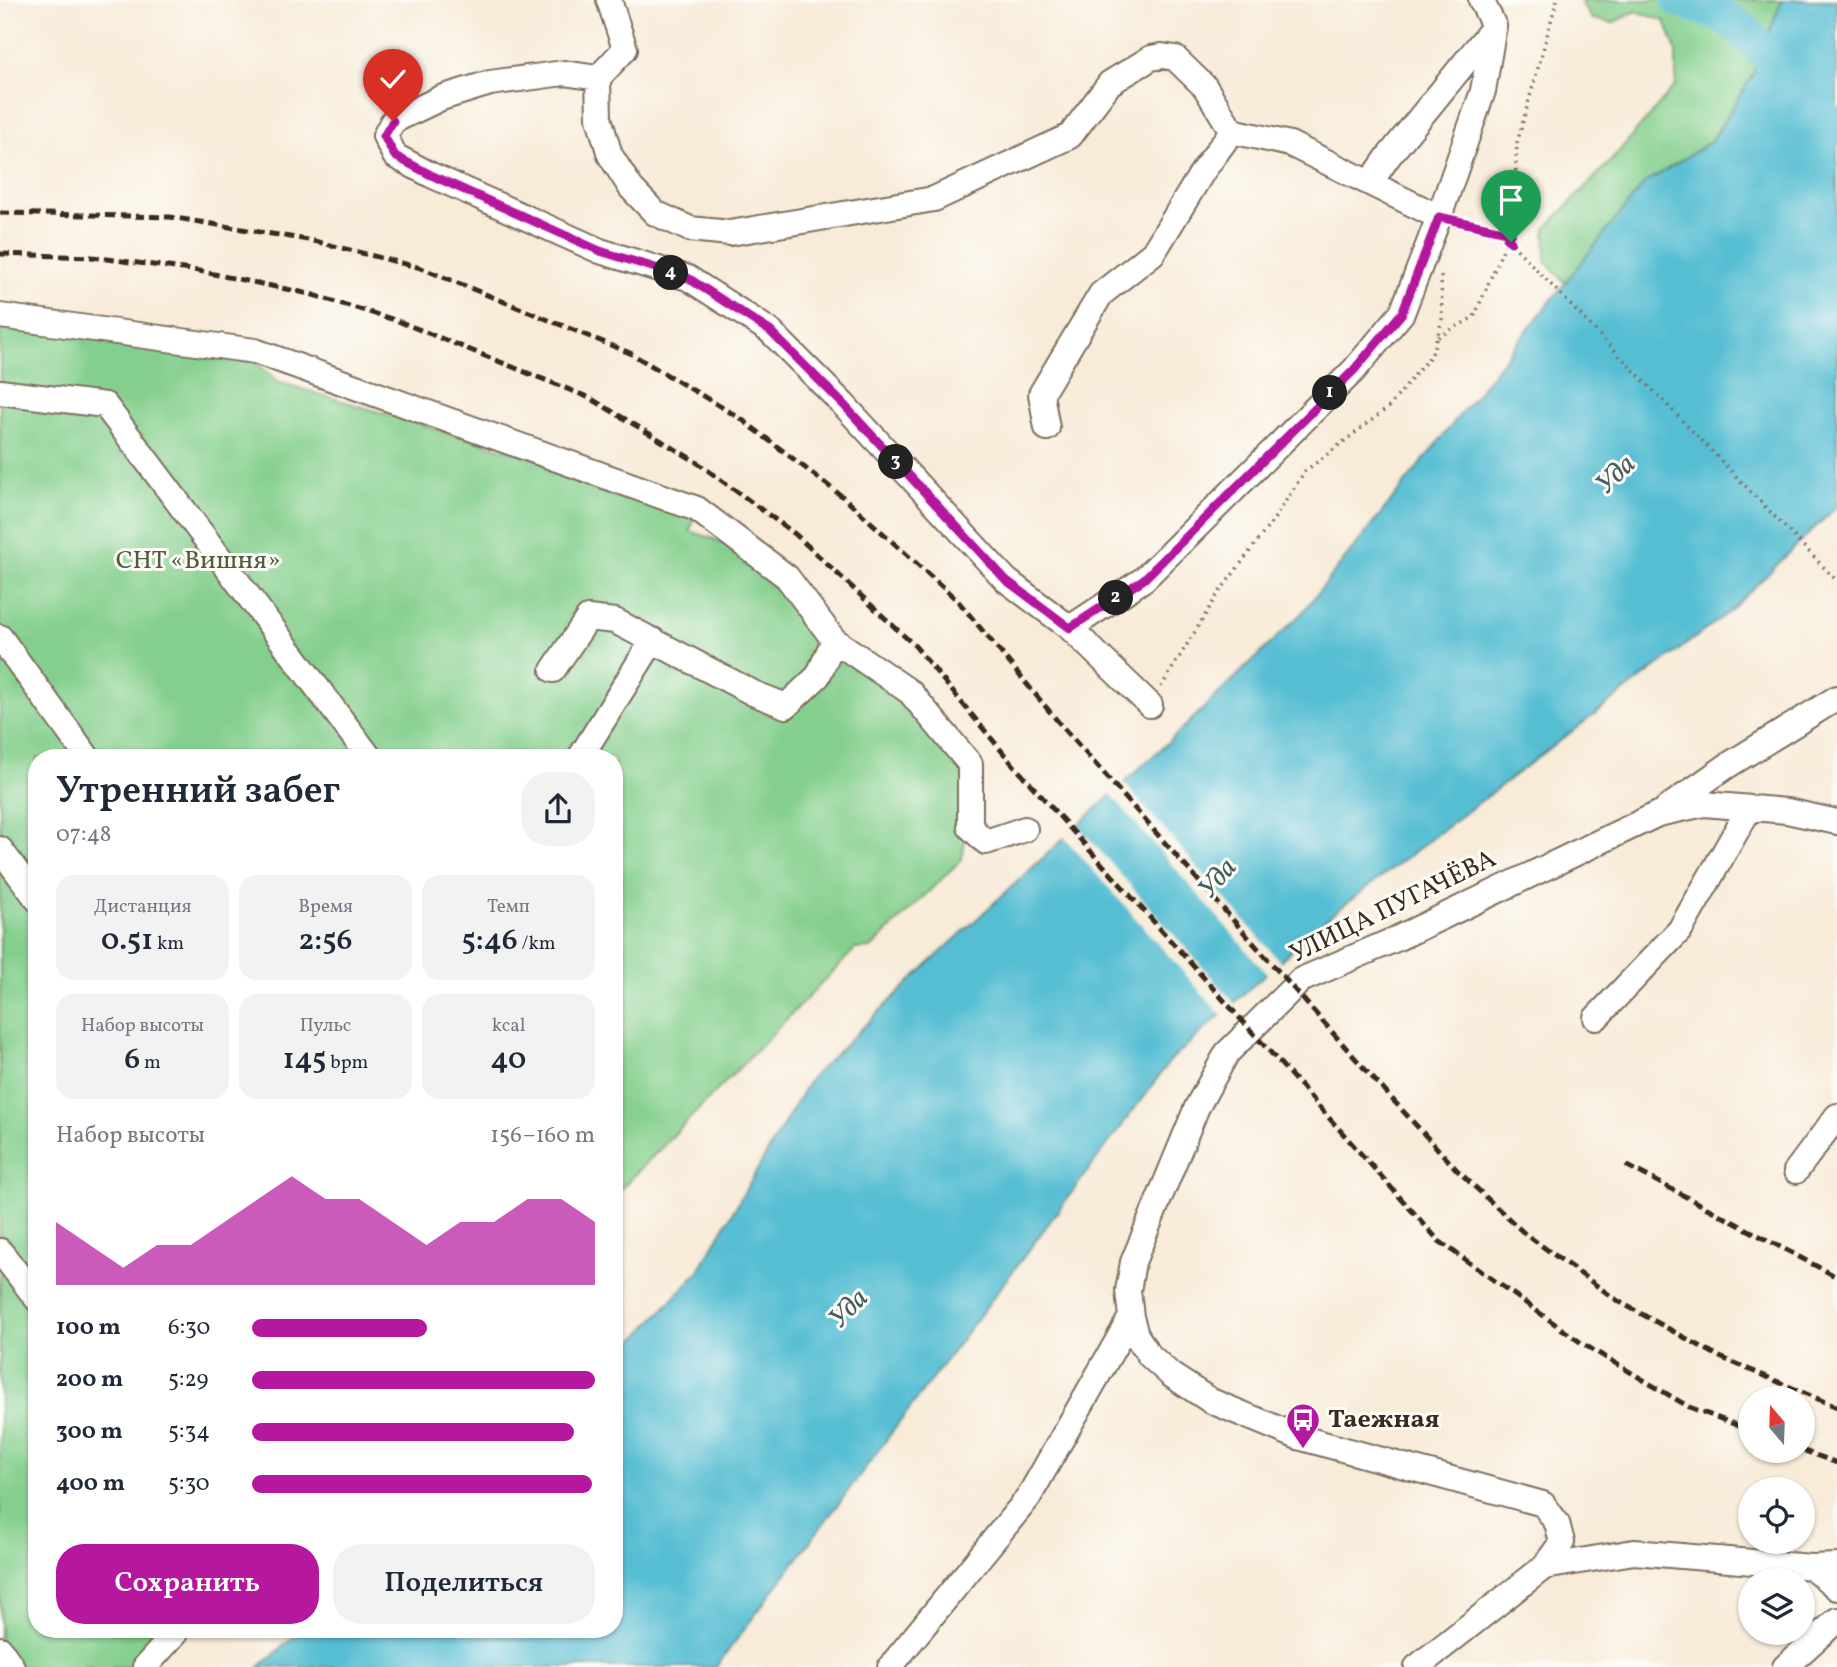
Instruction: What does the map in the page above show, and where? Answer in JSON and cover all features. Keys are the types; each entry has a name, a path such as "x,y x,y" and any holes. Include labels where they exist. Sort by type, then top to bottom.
{"street":[{"path":"609,0 625,49 598,78 599,118 610,155 631,188 655,213 690,229 730,233 934,199 1070,136 1110,83 1151,58 1163,56 1175,58 1205,87 1232,131 1290,144 1439,217"},
{"path":"1070,628 1144,579 1354,370 1402,313 1483,92 1494,26 1480,0"},
{"path":"1370,183 1494,26"},
{"path":"598,78 565,73 490,83 441,99 393,121 384,136 395,156 431,175 600,251 688,278 770,331 843,404 1006,580 1070,628 1150,705"},
{"path":"1047,428 1041,394 1094,305 1101,294 1153,253 1203,171 1232,131"},
{"path":"0,316 255,351 697,509 787,577 834,640 910,692 970,764 970,828 986,842 1025,829"},
{"path":"0,392 105,405 363,749"},
{"path":"553,670 588,618 615,621 753,693 786,706 818,676 834,640"},
{"path":"0,637 81,749"},
{"path":"585,749 653,640"},
{"path":"1658,814 1727,766 1837,698"},
{"name":"УЛИЦА ПУГАЧЁВА","path":"1131,1317 1128,1291 1133,1262 1197,1107 1227,1053 1301,980 1396,939 1658,814 1704,804 1787,811 1837,822"},
{"path":"1596,1018 1680,930 1749,809"},
{"path":"0,849 28,887"},
{"path":"1796,1171 1837,1116"},
{"path":"0,1251 28,1287"},
{"path":"1131,1317 1136,1335 1149,1355 1171,1376 1211,1401 1298,1437 1543,1504 1557,1523 1562,1542 1544,1567 1417,1667"},
{"path":"890,1667 1028,1498 1131,1317"},
{"path":"1544,1567 1634,1552 1812,1567 1837,1566"},
{"path":"1812,1567 1837,1588"},
{"path":"1785,1667 1837,1620"},
{"path":"145,1667 171,1638"},
{"path":"0,1649 12,1667"}],"path":[{"path":"1436,338 1474,317 1509,240 1511,233 1508,209 1515,184 1517,143 1557,0"},
{"path":"1439,217 1511,233 1516,238"},
{"path":"1509,240 1837,581"},
{"path":"1150,705 1218,594 1306,471 1388,408 1432,354 1442,320 1440,268"}],"green space":[{"path":"1581,0 1782,0 1751,78 1711,141 1644,184 1566,284 1546,261 1545,229 1609,163 1676,85 1676,51 1665,21 1636,11 1612,23 1592,19"},
{"name":"СНТ «Вишня»","path":"0,324 257,363 278,382 569,468 695,516 690,531 734,546 750,557 965,757 967,828 962,859 871,948 855,949 623,1187 623,749 28,749 28,1638 159,1638 131,1667 0,1667"}],"water":[{"name":"Уда","path":"1782,0 1837,0 1837,506 1730,611 1326,919 1171,1060 716,1667 259,1667 293,1638 623,1638 623,1352 698,1272 810,1079 925,967 1179,732 1301,614 1644,184 1712,141 1751,78"}],"pier":[{"path":"1121,780 1282,964 1269,976 1109,792"},
{"path":"1075,823 1236,1005 1223,1017 1062,835"}],"waterway":[{"path":"1679,0 1719,14 1742,29 1837,129"}],"railway":[{"path":"0,213 170,217 314,241 421,268 630,353 740,418 843,497 958,601 1060,724 1370,1075 1457,1170 1524,1233 1618,1301 1720,1357 1837,1407"},
{"path":"0,254 92,257 199,271 310,294 398,321 590,398 695,461 795,534 915,646 1010,761 1439,1241 1583,1344 1689,1407 1738,1425"},
{"path":"1626,1165 1837,1277"},
{"path":"1815,1455 1837,1463"}],"place":[{"name":"Таежная","path":"1303,1450"}],"route":[{"path":"393,121 384,136 395,156 431,175 600,251 688,278 770,331 843,404 1006,580 1070,628 1144,579 1354,370 1402,313 1439,217 1511,233 1507,239 1511,242"}]}
